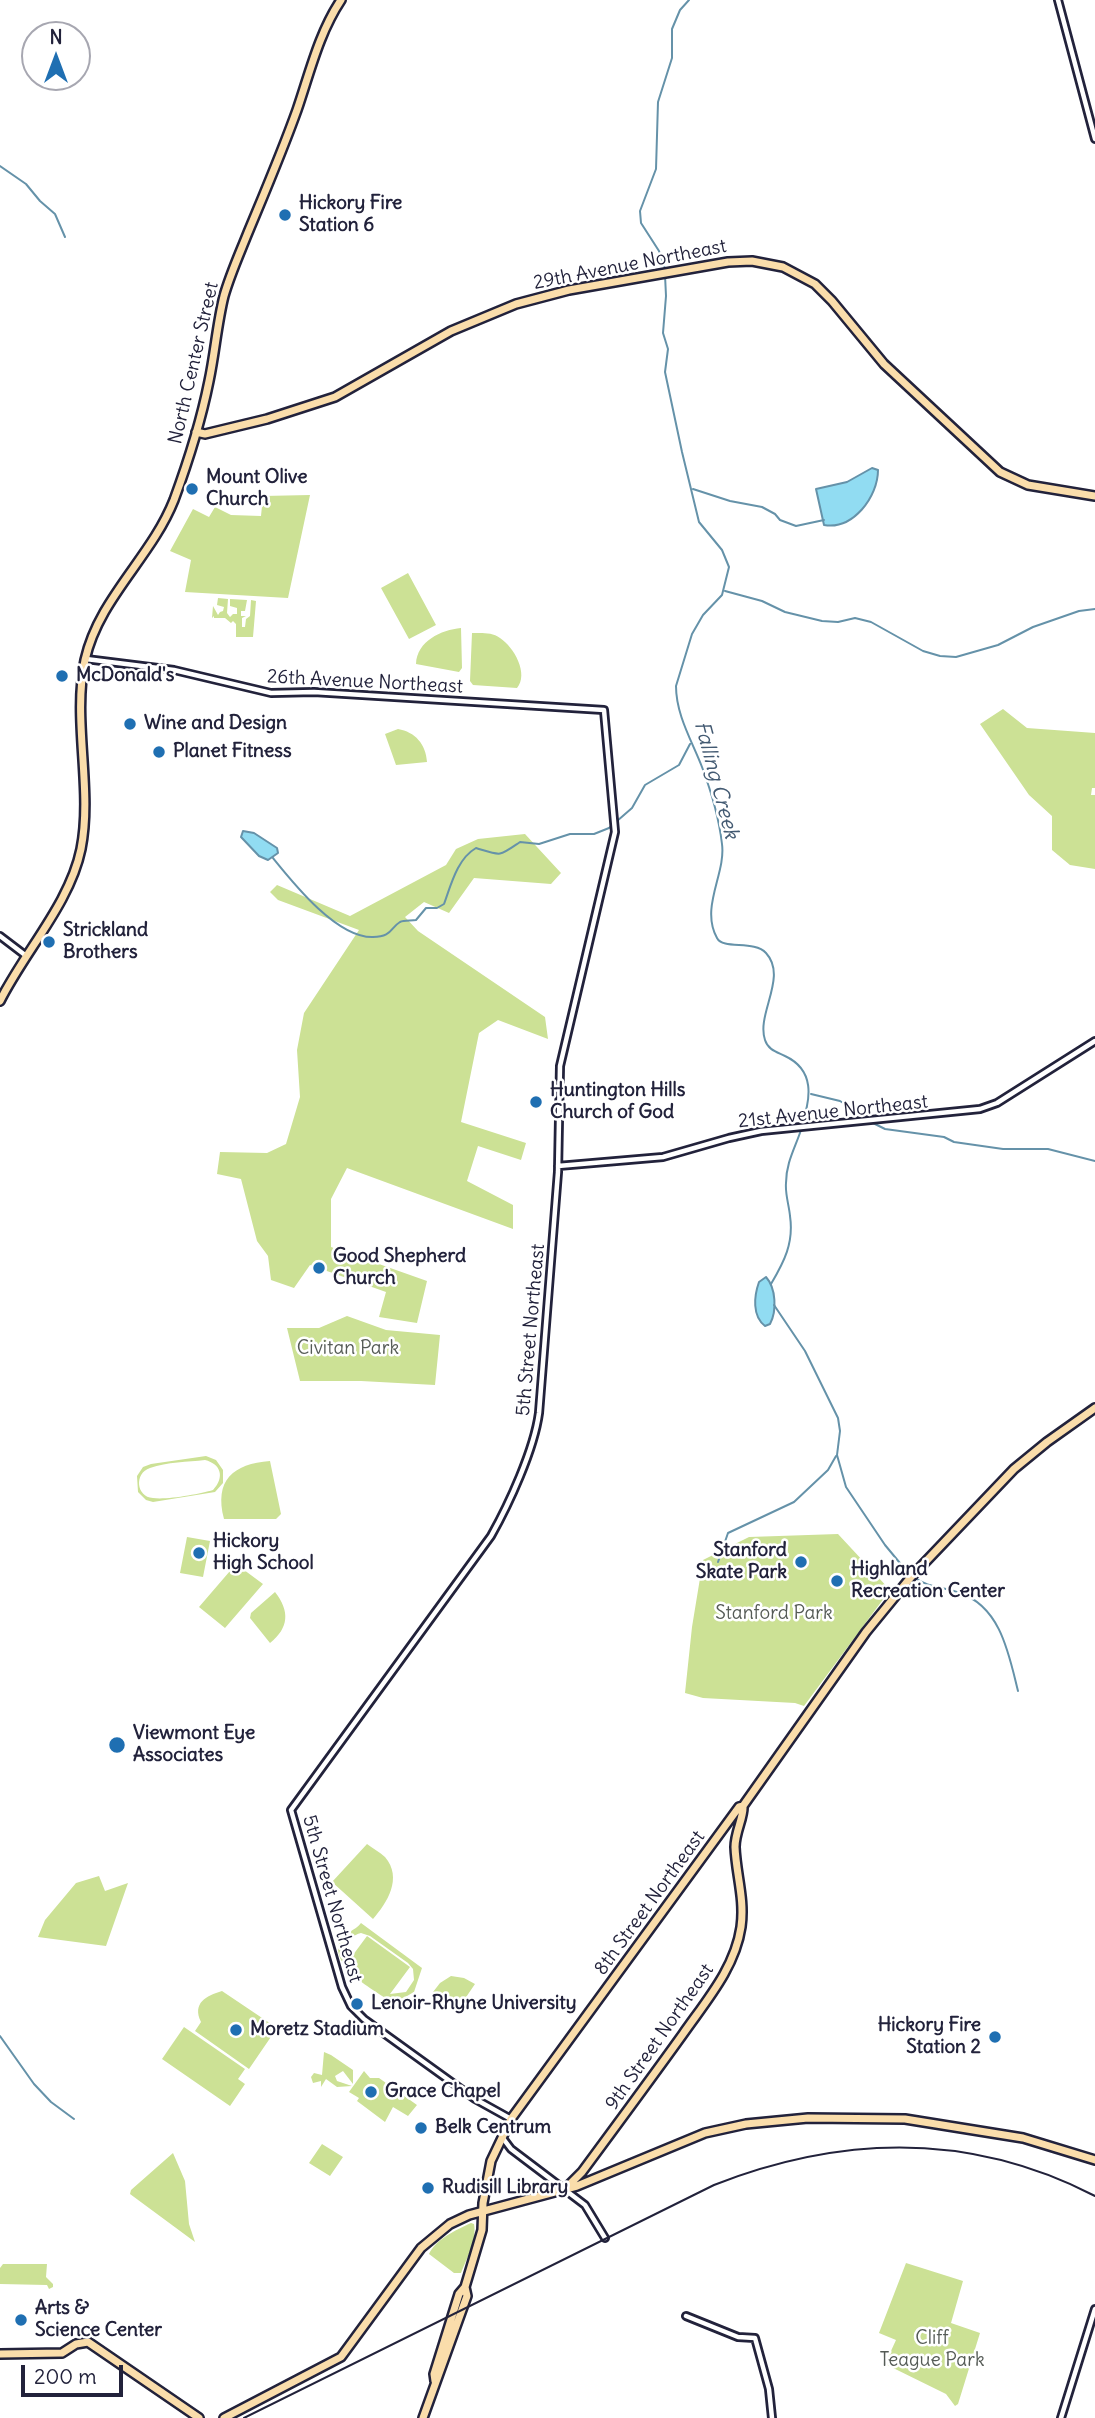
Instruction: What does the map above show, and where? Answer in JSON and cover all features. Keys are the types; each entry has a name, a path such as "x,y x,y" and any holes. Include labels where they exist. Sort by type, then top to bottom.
{"main road":[{"name":"North Center Street","path":"0,1000 75,872 81,849 81,704 86,659 104,612 163,525 181,481 209,384 218,325 230,278 296,111 321,38 341,0"},
{"name":"29th Avenue Northeast","path":"196,432 205,434 267,419 331,398 451,331 509,307 558,292 728,262 752,261 777,265 800,275 822,291 892,372 1000,472 1028,485 1095,496"},
{"name":"8th Street Northeast","path":"465,2287 481,2238 491,2161 510,2119 743,1805 864,1634 911,1577 1020,1464 1095,1408"},
{"name":"9th Street Northeast","path":"565,2189 582,2172 628,2110 732,1959 742,1919 735,1843 743,1805"},
{"path":"224,2418 334,2362 347,2350 421,2248 460,2218 577,2186 705,2133 747,2124 808,2118 919,2120 1023,2138 1095,2160"},
{"path":"435,2382 434,2374 459,2294 465,2287"},
{"path":"423,2418 467,2296 465,2287"},
{"path":"0,2354 62,2353 76,2344 88,2342 199,2418"}],"street":[{"path":"1058,0 1095,139"},
{"name":"26th Avenue Northeast","path":"86,659 174,670 277,694 314,692 604,710"},
{"name":"5th Street Northeast","path":"510,2119 475,2099 364,2019 348,2003 329,1947 291,1810 394,1665 491,1536 538,1423 558,1166 561,1057 615,832 604,710"},
{"path":"0,936 25,955"},
{"name":"21st Avenue Northeast","path":"558,1166 663,1157 761,1131 980,1109 997,1103 1095,1041"},
{"path":"501,2136 511,2149 585,2205 605,2238"},
{"path":"1061,2418 1095,2309"},
{"path":"686,2316 738,2337 755,2338 769,2389 772,2418"}],"green space":[{"path":"310,495 288,598 185,592 191,560 170,551 193,509 209,517 215,507 231,515 261,516 263,496"},
{"path":"408,573 436,625 409,639 381,588"},
{"path":"218,598 228,599 227,613 230,617 237,614 237,608 230,606 230,599 247,600 245,611 241,611 241,616 246,616 242,618 242,627 245,627 246,619 250,616 251,600 256,601 253,637 236,637 236,624 233,621 231,623 225,618 214,616 212,618 213,606 218,615 223,611 224,607 217,605"},
{"path":"461,628 462,668 459,672 416,664 421,649 431,638"},
{"path":"472,633 494,635 505,642 515,654 521,668 517,688 473,685 470,681"},
{"path":"1003,709 1027,728 1095,733 1095,788 1092,788 1091,795 1095,795 1095,869 1070,865 1052,850 1052,816 1029,795 980,724"},
{"path":"398,729 410,733 418,740 427,762 396,765 385,734"},
{"path":"525,834 561,873 551,884 474,878 449,913 424,902 405,917 418,931 545,1017 548,1039 498,1020 479,1033 461,1122 526,1143 521,1160 478,1146 467,1181 513,1205 513,1229 347,1168 331,1199 331,1247 427,1281 417,1323 379,1317 386,1292 310,1265 294,1288 271,1280 268,1256 257,1241 241,1179 217,1174 220,1152 267,1153 286,1144 300,1097 297,1050 304,1013 359,930 278,900 270,892 277,885 350,916 446,865 456,849 478,839"},
{"name":"Civitan Park","path":"347,1316 386,1330 440,1335 435,1385 300,1381 287,1328 319,1328"},
{"path":"206,1456 216,1460 223,1470 223,1483 215,1492 153,1502 146,1500 138,1492 137,1476 143,1467","holes":["177,1462 210,1462 220,1472 213,1490 159,1498 147,1497 140,1489 139,1479 150,1468"]},
{"path":"270,1461 281,1514 276,1519 224,1519 222,1494 229,1476 246,1466"},
{"name":"Stanford Park","path":"838,1534 890,1590 804,1706 795,1703 703,1698 685,1693 703,1560 749,1537"},
{"path":"187,1537 210,1541 203,1577 180,1573"},
{"path":"236,1564 263,1584 225,1628 199,1607"},
{"path":"275,1592 283,1606 285,1619 281,1631 270,1643 250,1618 251,1613"},
{"path":"367,1844 385,1857 393,1873 388,1898 373,1919 332,1882"},
{"path":"99,1876 105,1891 128,1883 106,1946 38,1937 45,1920 76,1883"},
{"path":"361,1923 422,1968 414,1992 396,2005 357,1978 341,1960 338,1951 340,1941","holes":["361,1933 370,1936 413,1969 414,1980 406,1992 390,1994 410,1967 367,1936 347,1963 343,1953 348,1941"]},
{"path":"451,1976 464,1978 475,1984 458,2009 433,1992"},
{"name":"Moretz Stadium","path":"222,1991 277,2028 249,2069 195,2031 201,2022 199,2005 206,1998"},
{"path":"184,2027 245,2069 238,2079 245,2084 230,2106 162,2059"},
{"path":"324,2052 353,2070 353,2084 343,2071 335,2076 337,2081 352,2086 337,2087 326,2079 321,2087 321,2081 313,2083 311,2077 314,2073 322,2075"},
{"path":"364,2071 370,2078 379,2078 417,2105 408,2116 393,2107 385,2122 349,2092"},
{"path":"322,2144 343,2157 330,2176 309,2163"},
{"path":"173,2153 185,2181 189,2224 195,2242 130,2194 131,2190"},
{"path":"471,2223 474,2224 475,2230 471,2249 461,2273 454,2273 429,2254 441,2239"},
{"name":"Cliff Teague Park","path":"906,2263 963,2281 951,2323 980,2333 958,2404 955,2406 946,2394 885,2364 896,2340 879,2333"},
{"path":"3,2264 47,2264 46,2277 53,2287 49,2289 47,2285 0,2284 0,2268"}],"water":[{"path":"872,468 878,470 869,501 854,517 845,522 824,525 816,489 847,482"},
{"path":"243,831 254,833 277,848 278,853 268,860 259,856 241,837"},
{"path":"766,1277 774,1293 774,1306 770,1324 765,1326 758,1317 755,1299 759,1282"}],"waterway":[{"name":"Falling Creek","path":"665,269 659,251 641,223 640,211 656,169 658,102 672,58 672,29 680,10 689,0"},
{"path":"0,166 26,184 55,214 65,237"},
{"name":"Falling Creek","path":"665,275 663,333 668,349 665,372 682,452 699,522 722,550 729,567 722,595 703,615 692,634 676,686 682,718 702,767 721,834 721,867 712,903 712,926 720,942 761,949 772,963 773,984 763,1030 766,1043 795,1062 806,1077 808,1095 802,1124"},
{"path":"693,489 730,501 762,507 780,520 796,526 824,520"},
{"path":"725,591 762,601 785,612 822,621 838,622 855,618 871,622 923,651 956,657 998,645 1033,627 1079,611 1095,609"},
{"path":"273,858 317,908 345,929 359,935 384,936 400,922 416,920 426,908 437,908 444,904 459,866 476,848 500,854 520,842 539,844 570,834 594,834 609,828 632,808 645,785 679,765 690,744"},
{"path":"811,1094 840,1101 869,1119"},
{"path":"873,1123 885,1129 944,1137 954,1142 1003,1149 1048,1149 1095,1161"},
{"name":"Falling Creek","path":"771,1284 784,1260 791,1235 786,1176 801,1130"},
{"name":"Falling Creek","path":"774,1305 805,1351 838,1418 840,1431 837,1455 846,1487 885,1545 909,1574"},
{"path":"718,1562 728,1533 794,1502 828,1470 836,1456"},
{"name":"Falling Creek","path":"914,1577 930,1585 960,1593 985,1609 1007,1648 1018,1691"},
{"path":"0,2036 34,2084 51,2102 74,2119"}],"railway":[{"path":"244,2418 714,2185 762,2168 858,2150 906,2148 954,2151 1001,2160 1048,2175 1095,2196"}],"place":[{"name":"Hickory Fire Station 6","path":"285,215"},
{"name":"Mount Olive Church","path":"192,489"},
{"name":"McDonald's","path":"62,676"},
{"name":"Wine and Design","path":"130,724"},
{"name":"Planet Fitness","path":"159,752"},
{"name":"Strickland Brothers","path":"49,942"},
{"name":"Huntington Hills Church of God","path":"536,1102"},
{"name":"Good Shepherd Church","path":"319,1268"},
{"name":"Hickory High School","path":"199,1553"},
{"name":"Stanford Skate Park","path":"801,1562"},
{"name":"Highland Recreation Center","path":"837,1581"},
{"name":"Viewmont Eye Associates","path":"117,1745"},
{"name":"Lenoir-Rhyne University","path":"357,2004"},
{"name":"Moretz Stadium","path":"236,2030"},
{"name":"Hickory Fire Station 2","path":"995,2037"},
{"name":"Grace Chapel","path":"371,2092"},
{"name":"Belk Centrum","path":"421,2128"},
{"name":"Rudisill Library","path":"428,2188"},
{"name":"Arts & Science Center","path":"21,2320"}]}
